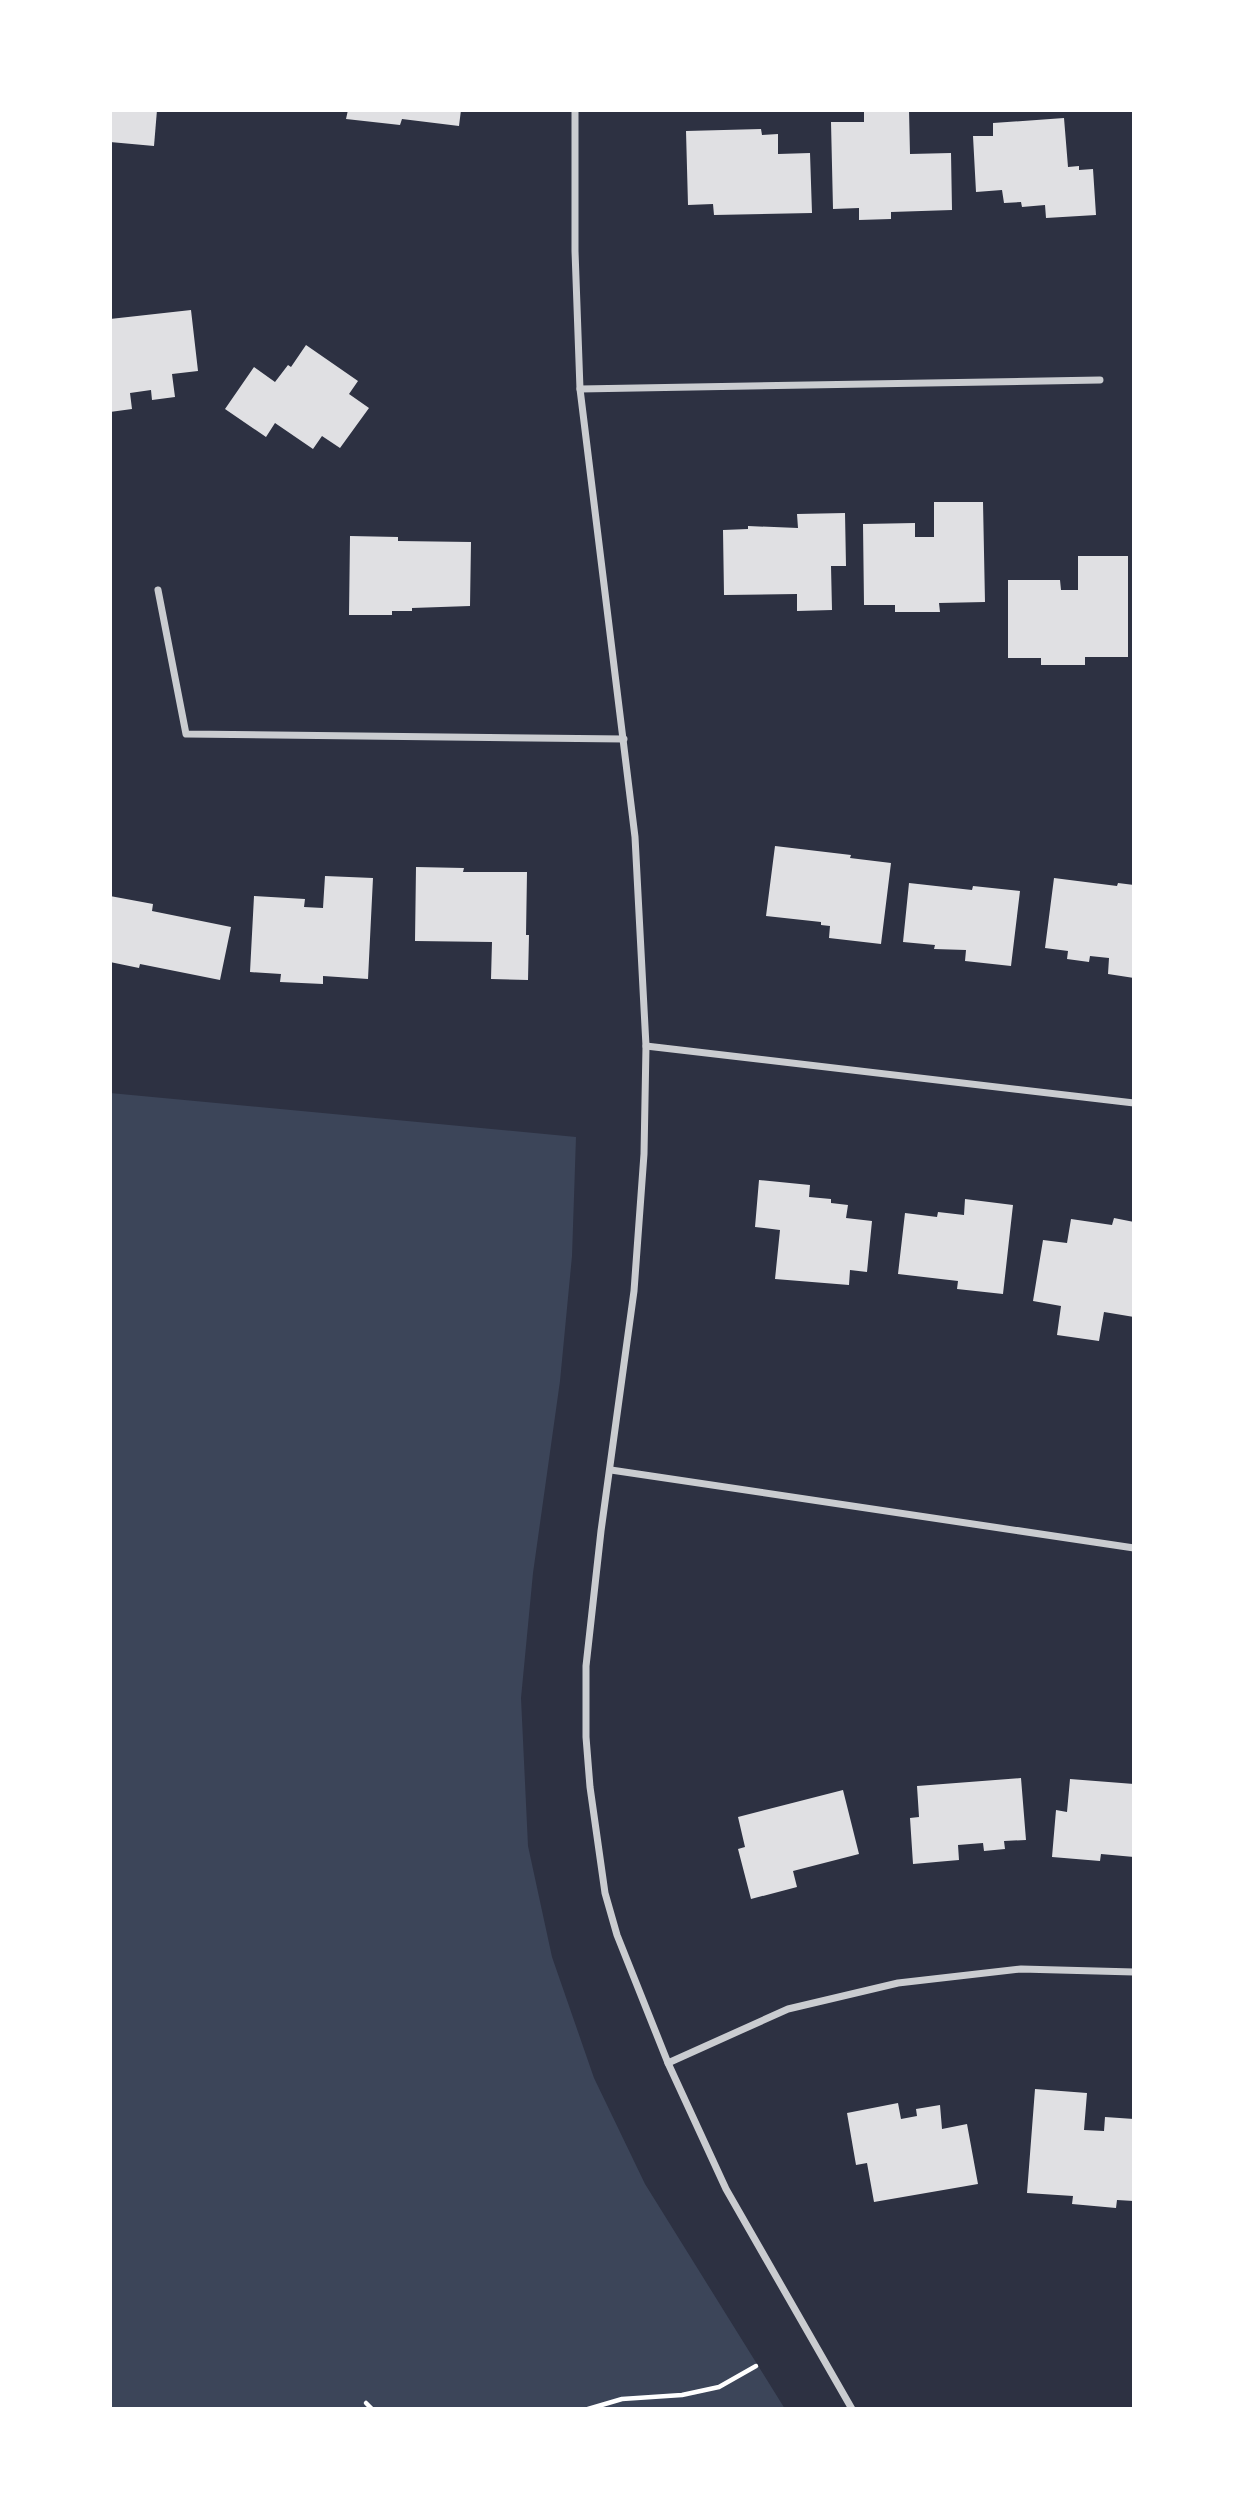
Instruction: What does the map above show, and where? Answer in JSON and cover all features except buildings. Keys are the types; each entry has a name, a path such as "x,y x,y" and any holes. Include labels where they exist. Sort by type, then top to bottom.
{"street":[{"path":"575,110 575,251 580,389 635,837 646,1046 640,1219 634,1291 586,1666 586,1737 590,1787 605,1893 622,1946 668,2063 726,2189 852,2409"},
{"path":"580,389 1100,380"},
{"path":"159,590 186,734 624,739"},
{"path":"646,1046 1134,1103"},
{"path":"611,1470 1134,1548"},
{"path":"668,2063 788,2009 898,1983 1021,1969 1134,1972"}],"path":[{"path":"588,2409 622,2399 682,2395 719,2387 756,2366"},
{"path":"622,2399 624,2409"},
{"path":"366,2403 372,2409"}],"shaded area":[{"path":"110,1093 576,1137 572,1256 560,1381 533,1573 521,1698 528,1846 552,1957 594,2078 645,2184 785,2409 110,2409"}]}
